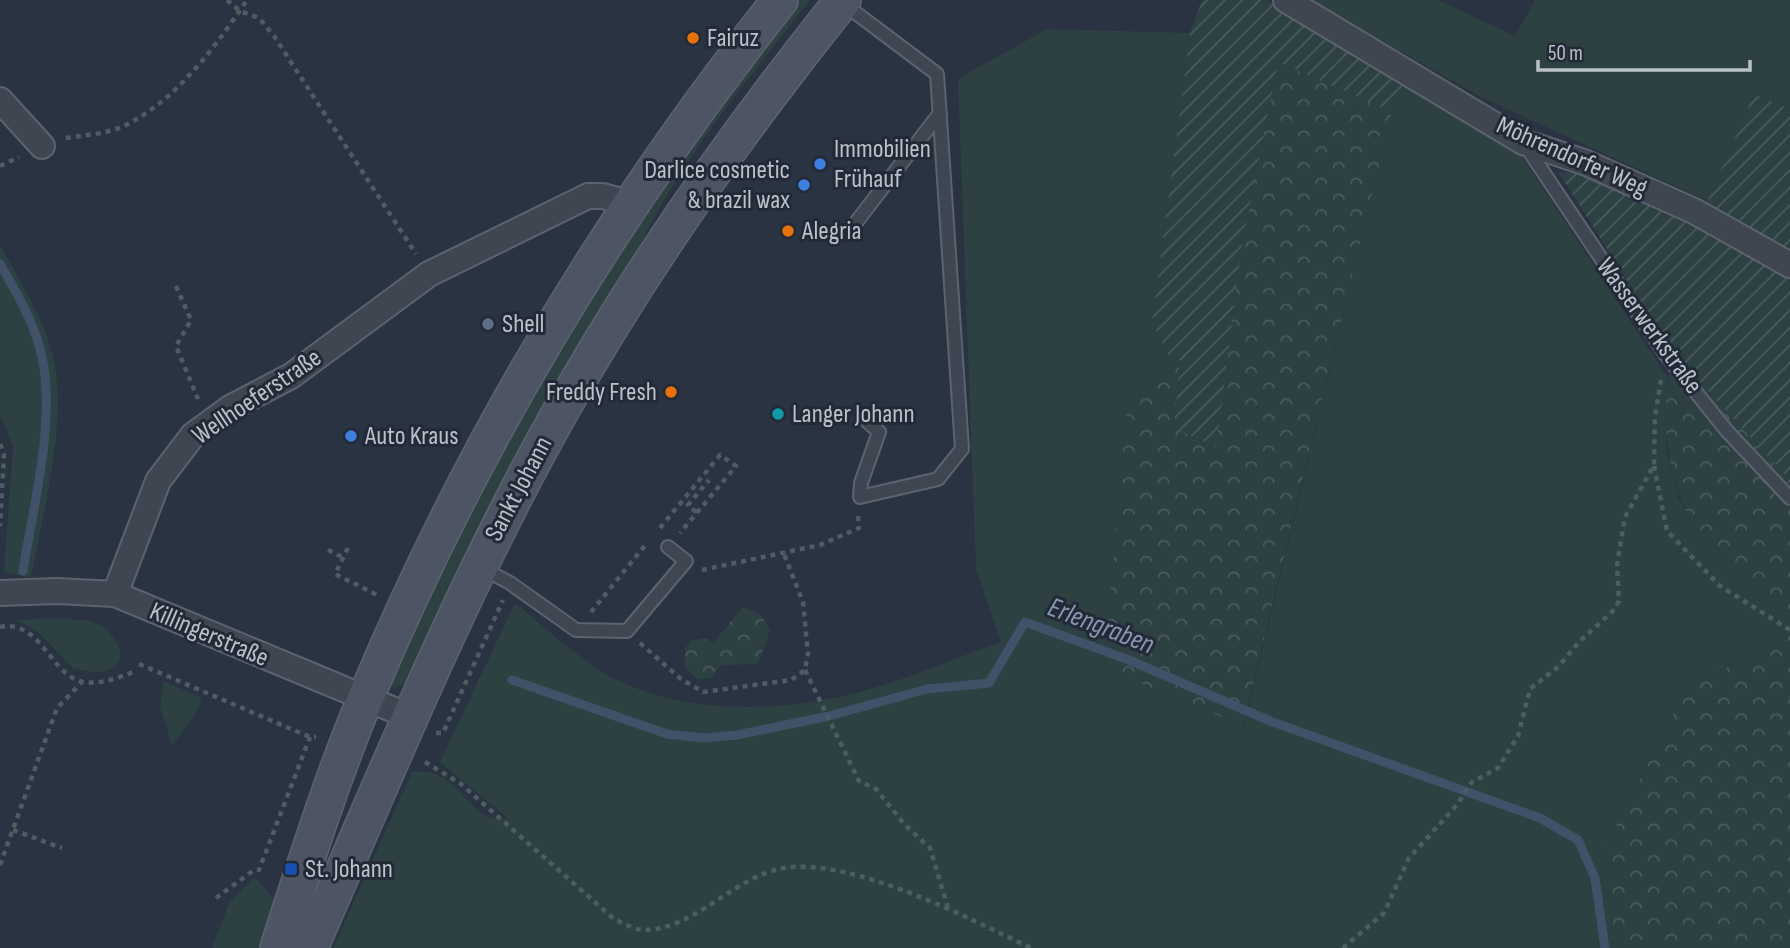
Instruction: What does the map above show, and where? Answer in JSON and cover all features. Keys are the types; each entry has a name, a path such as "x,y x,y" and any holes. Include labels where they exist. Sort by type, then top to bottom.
{"main road":[{"name":"Sankt Johann","path":"278,948 366,698 448,516 506,406 576,288 631,204 780,0"},
{"name":"Sankt Johann","path":"310,948 479,566 558,415 653,259 728,152 842,1"}],"street":[{"name":"Möhrendorfer Weg","path":"1286,0 1523,142 1584,162 1694,211 1790,265"},
{"path":"0,100 42,146"},
{"name":"Wellhoeferstraße","path":"114,594 158,481 172,459 208,423 291,376 429,274 588,196 603,196 631,204"},
{"name":"Killingerstraße","path":"0,593 57,591 114,594 366,698 405,731"}],"lane":[{"path":"842,1 937,74 962,449 938,479 860,497 861,483 879,432 867,421"},
{"path":"851,229 940,113"},
{"name":"Wasserwerkstraße","path":"1523,142 1666,355 1727,431 1790,498"},
{"path":"479,566 510,583 576,630 627,631 686,561 668,547"}],"path":[{"path":"227,0 240,11 259,18 429,274"},
{"path":"42,146 123,126 157,103 220,40 247,0"},
{"path":"176,286 191,320 176,346 208,423"},
{"path":"1666,355 1655,416 1654,465 1667,531 1720,586 1790,629"},
{"path":"0,444 4,455 0,526"},
{"path":"668,547 736,466 720,455 712,464"},
{"path":"1343,948 1384,913 1409,858 1457,806 1472,782 1498,768 1518,736 1530,689 1559,666 1579,642 1612,612 1619,601 1617,565 1625,517 1654,465"},
{"path":"696,512 688,506 709,481"},
{"path":"677,574 820,545 859,528 858,516"},
{"path":"348,548 335,574 405,609"},
{"path":"328,550 344,558"},
{"path":"627,631 681,679 703,692 791,680 804,670 808,654 803,602 784,554"},
{"path":"443,733 510,583"},
{"path":"0,626 20,629 38,640 64,670 82,682 110,681 136,671"},
{"path":"139,664 310,737 259,870 254,870 216,898"},
{"path":"804,670 859,781 876,789 905,825 930,848 948,909"},
{"path":"0,865 57,708 82,682"},
{"path":"405,731 461,785 614,919 642,930 677,923 749,878 786,868 862,878 948,909 1031,948"},
{"path":"13,830 62,848"}],"green space":[{"path":"800,0 810,0 710,130 665,198 629,271 407,682 395,689 389,683 489,474 582,306 703,128"},
{"path":"1202,0 1268,0 1408,82 1392,112 1278,62 1241,250 1216,447 1174,428 1180,360 1170,358 1152,322 1190,33"},
{"path":"1310,0 1438,0 1515,36 1535,0 1790,0 1790,109 1754,94 1708,201 1481,97"},
{"path":"1047,29 1190,33 1152,322 1170,358 1127,407 1104,668 1244,726 1392,112 1408,82 1515,146 1668,378 1666,449 1679,499 1705,542 1790,614 1790,625 1776,644 1687,687 1605,848 1613,948 333,948 412,772 438,775 483,814 492,818 509,819 440,762 515,603 587,662 626,684 657,695 724,706 792,705 856,693 911,676 1001,642 976,569 958,79"},
{"path":"1278,61 1392,112 1243,726 1104,668 1127,407 1170,358 1180,359 1174,428 1241,250"},
{"path":"1754,94 1790,109 1790,480 1673,353 1559,173 1577,171 1699,221"},
{"path":"0,245 33,304 46,335 55,366 58,391 55,445 31,578 4,572 13,447 0,414"},
{"path":"1673,353 1790,480 1790,614 1711,548 1690,519 1680,497 1668,450 1666,426"},
{"path":"743,607 761,615 770,631 758,664 721,665 711,678 697,679 685,668 685,649 691,640 708,639 713,643"},
{"path":"56,618 95,623 109,632 120,654 115,667 102,672 73,668 38,632 17,620"},
{"path":"1790,625 1790,948 1613,948 1605,848 1687,687 1776,644"},
{"path":"164,681 202,698 194,717 172,745 160,707"},
{"path":"255,877 277,903 260,948 212,948 229,903"}],"waterway":[{"name":"Erlengraben","path":"0,264 35,333 46,382 45,436 23,571"},
{"name":"Erlengraben","path":"512,680 667,734 704,738 737,735 829,716 927,689 989,683 1025,622 1129,660 1270,721 1540,818 1578,840 1595,878 1605,948"}],"place":[{"name":"Fairuz","path":"693,38"},
{"name":"Immobilien Frühauf","path":"820,164"},
{"name":"Darlice cosmetic & brazil wax","path":"804,185"},
{"name":"Alegria","path":"788,231"},
{"name":"Shell","path":"488,324"},
{"name":"Freddy Fresh","path":"671,392"},
{"name":"Langer Johann","path":"778,414"},
{"name":"Auto Kraus","path":"351,436"},
{"name":"St. Johann","path":"291,869"}]}
